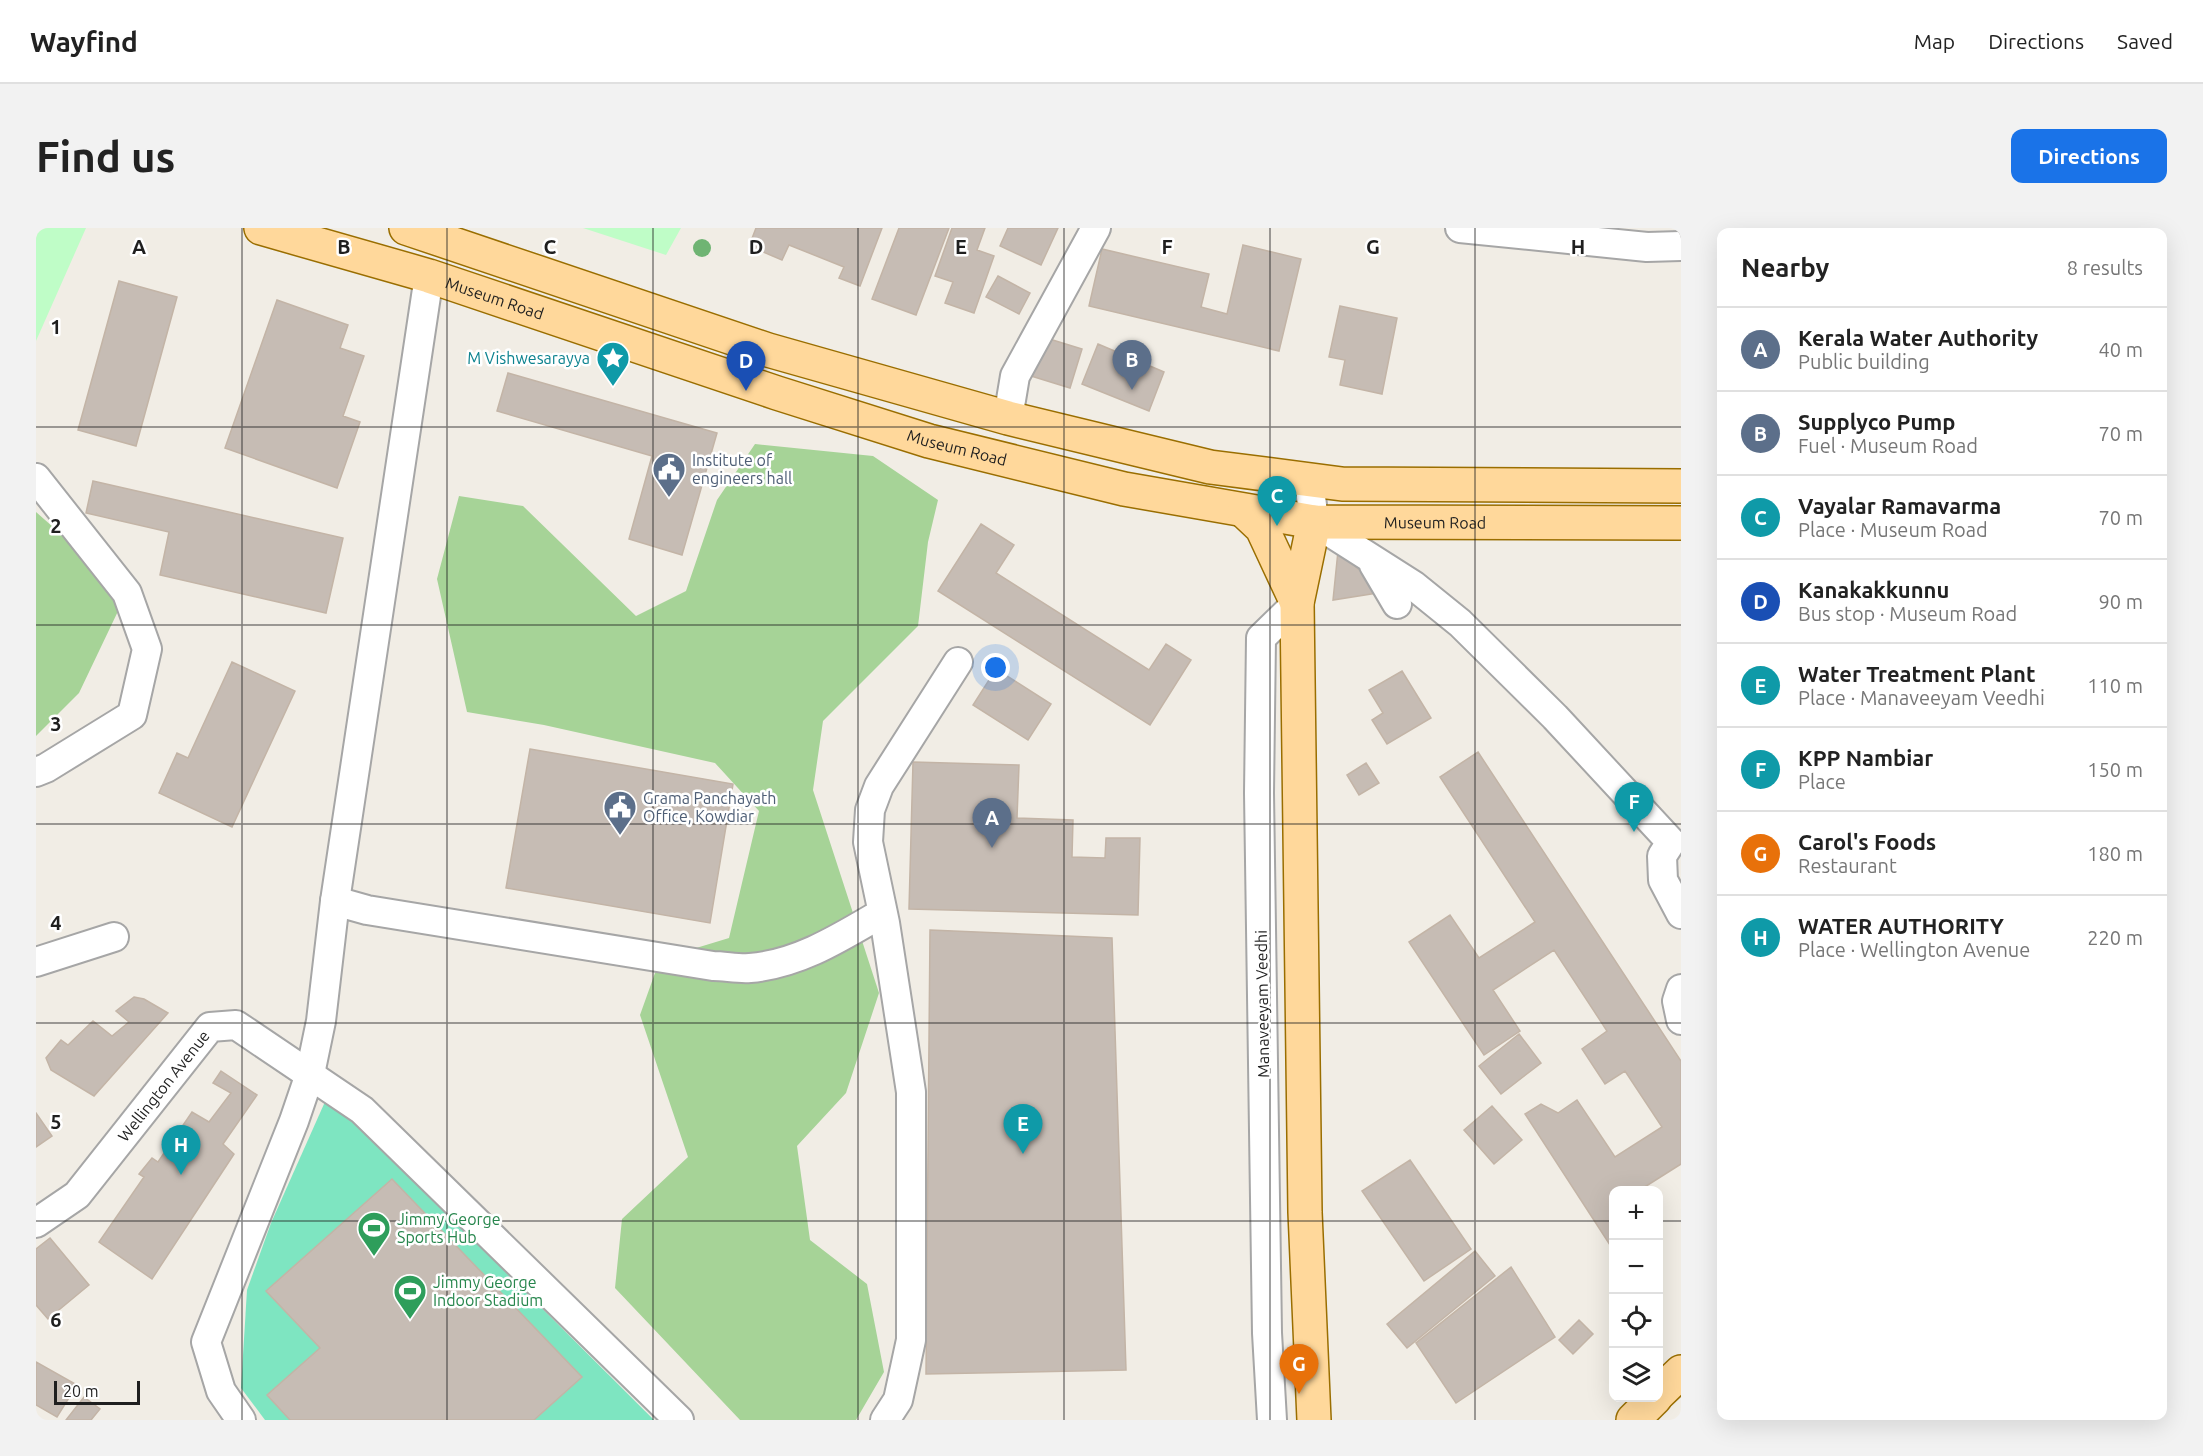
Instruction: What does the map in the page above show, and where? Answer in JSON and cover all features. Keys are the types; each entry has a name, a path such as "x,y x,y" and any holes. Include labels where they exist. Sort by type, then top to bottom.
{"main road":[{"name":"Museum Road","path":"261,228 429,276 777,393 929,441 1124,489 1314,522 1681,523"},
{"path":"406,228 768,350 1008,418 1210,467 1342,484 1681,486"},
{"path":"1244,511 1262,528 1297,603"},
{"path":"1314,522 1297,603 1305,1212 1314,1420"},
{"path":"1663,1390 1681,1372"},
{"path":"1633,1420 1651,1402"}],"street":[{"path":"1008,418 1015,376 1096,228"},
{"path":"1460,228 1647,247 1681,246"},
{"path":"241,1420 221,1391 206,1342 294,1121 310,1074 321,1021 335,901 429,276"},
{"path":"36,478 127,594 147,649 132,715 36,772"},
{"path":"1310,480 1314,522 1371,561 1413,585 1460,623 1555,717 1676,843 1662,856 1663,880 1681,914"},
{"path":"1371,561 1397,604"},
{"name":"Manaveeyam Veedhi","path":"1272,1420 1266,1275 1259,793 1261,638 1297,603"},
{"path":"885,1420 898,1400 911,1340 911,1092 868,842 870,810 879,786 958,662"},
{"path":"335,901 390,914 713,966 750,968 783,962 812,952 882,913"},
{"path":"36,962 114,937"},
{"path":"1681,989 1677,1001 1681,1020"},
{"name":"Wellington Avenue","path":"36,1222 77,1196 210,1027 236,1025 362,1110 680,1420"}],"green space":[{"path":"36,228 86,228 36,341"},
{"path":"583,228 681,228 666,255"},
{"path":"755,444 873,456 938,500 928,542 918,626 823,721 813,790 879,993 846,1093 797,1146 810,1240 867,1284 884,1372 856,1420 740,1420 615,1288 622,1219 688,1157 640,1015 660,959 729,938 759,811 715,763 544,725 467,712 437,579 459,496 523,506 636,616 686,591 717,500"},
{"path":"36,512 87,557 120,607 79,693 36,736"},
{"name":"Jimmy George Sports Hub","path":"328,1095 654,1420 265,1420 241,1388 247,1290 271,1223"}],"building":[{"path":"756,228 882,228 860,286 839,278 844,267 789,245 782,260 749,246"},
{"path":"899,228 949,228 916,315 872,299"},
{"path":"952,228 985,228 977,250 994,256 974,313 945,303 953,282 935,276"},
{"path":"1008,228 1058,228 1041,265 1000,246"},
{"path":"1243,245 1301,259 1279,351 1089,306 1102,249 1209,274 1201,307 1227,314"},
{"path":"998,276 1030,293 1019,314 986,297"},
{"path":"119,281 177,297 136,446 78,430"},
{"path":"277,300 348,325 340,348 364,356 343,416 360,422 337,488 225,448"},
{"path":"1340,306 1397,318 1382,394 1340,385 1345,360 1329,357"},
{"path":"1043,337 1082,349 1070,388 1031,376"},
{"path":"1098,344 1164,372 1149,411 1082,384"},
{"name":"Institute of engineers hall","path":"508,373 717,433 682,555 629,539 652,456 497,411"},
{"path":"93,481 343,538 326,613 160,575 169,532 86,513"},
{"path":"981,524 1014,545 996,573 1149,670 1166,644 1191,660 1150,725 938,591"},
{"path":"1338,551 1384,592 1333,600"},
{"path":"232,662 295,691 232,827 159,793 177,753 188,758"},
{"path":"996,669 1051,704 1028,740 973,705"},
{"path":"1402,671 1431,718 1387,744 1372,720 1383,713 1369,690"},
{"name":"Grama Panchayath Office, Kowdiar","path":"530,749 733,784 710,923 506,888"},
{"path":"1478,752 1681,1061 1681,1164 1646,1186 1609,1186 1609,1243 1525,1114 1541,1104 1558,1113 1577,1100 1615,1157 1662,1127 1625,1071 1605,1084 1582,1049 1607,1031 1554,950 1493,990 1520,1031 1484,1055 1409,942 1450,915 1479,958 1535,922 1440,777"},
{"path":"913,762 1019,765 1017,818 1073,820 1072,857 1105,858 1106,838 1140,838 1138,915 909,909"},
{"path":"1366,763 1379,783 1359,795 1347,775"},
{"path":"930,930 1112,938 1126,1370 926,1374"},
{"path":"134,997 144,999 168,1013 94,1096 51,1070 46,1058 61,1040 68,1045 93,1021 112,1036 129,1022 116,1011"},
{"path":"1519,1034 1541,1063 1501,1094 1479,1066"},
{"path":"221,1071 257,1095 223,1144 234,1154 152,1279 99,1242 144,1177 139,1174 152,1158 158,1162 192,1112 209,1122 231,1093 213,1083"},
{"path":"1492,1106 1522,1140 1494,1164 1464,1130"},
{"path":"36,1113 52,1136 36,1147"},
{"path":"1410,1160 1471,1249 1424,1281 1362,1191"},
{"name":"Jimmy George Sports Hub","path":"392,1179 582,1377 534,1420 290,1420 267,1395 320,1348 266,1291"},
{"path":"50,1238 89,1285 48,1319 36,1305 36,1249"},
{"path":"1475,1251 1495,1276 1407,1348 1387,1324"},
{"path":"1511,1267 1555,1337 1456,1403 1416,1343"},
{"path":"1579,1320 1593,1334 1573,1354 1559,1340"},
{"path":"36,1362 77,1385 57,1417 36,1405"},
{"path":"84,1397 100,1409 91,1420 66,1420"}],"place":[{"name":"M Vishwesarayya","path":"613,387"},
{"name":"Supplyco Pump","path":"1132,390"},
{"name":"Kanakakkunnu","path":"746,391"},
{"name":"Institute of engineers hall","path":"669,498"},
{"name":"Vayalar Ramavarma","path":"1277,526"},
{"name":"KPP Nambiar","path":"1634,832"},
{"name":"Grama Panchayath Office, Kowdiar","path":"620,836"},
{"name":"Kerala Water Authority","path":"992,848"},
{"name":"Water Treatment Plant","path":"1023,1154"},
{"name":"WATER AUTHORITY","path":"181,1175"},
{"name":"Jimmy George Sports Hub","path":"374,1257"},
{"name":"Jimmy George Indoor Stadium","path":"410,1320"},
{"name":"Carol's Foods","path":"1299,1394"}]}
